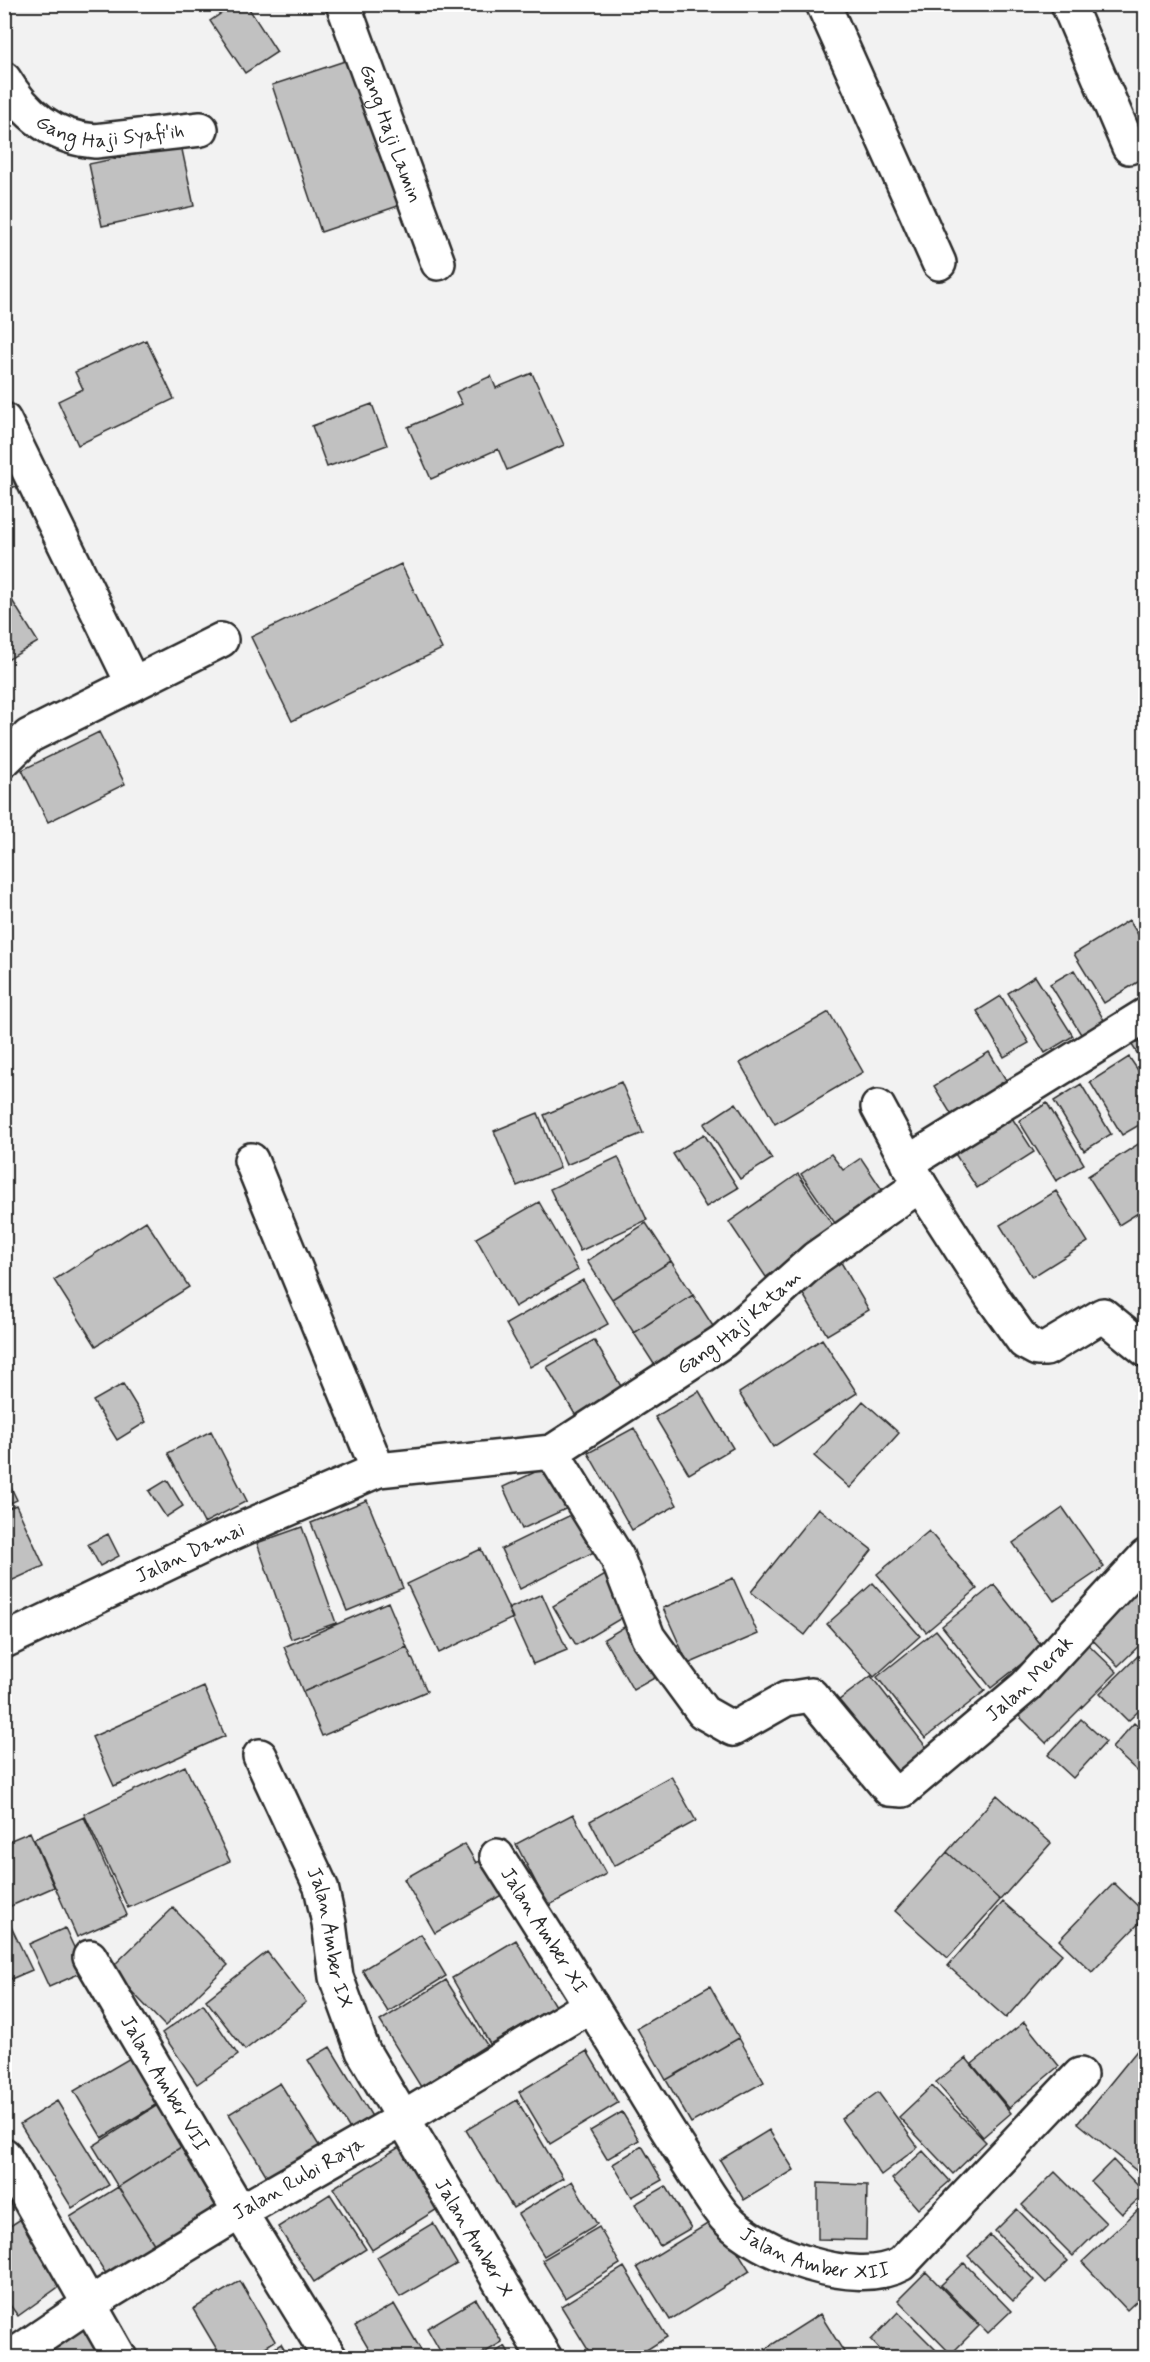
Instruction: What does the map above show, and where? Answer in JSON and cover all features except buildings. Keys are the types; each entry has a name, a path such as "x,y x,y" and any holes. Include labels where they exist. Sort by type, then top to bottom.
{"street":[{"name":"Gang Haji Lamin","path":"343,4 438,263"},
{"path":"823,4 939,263"},
{"path":"1076,8 1129,147"},
{"name":"Gang Haji Syafi'ih","path":"4,79 27,111 43,125 59,134 78,140 95,141 201,129"},
{"path":"4,420 134,684"},
{"path":"4,760 29,736 221,640"},
{"name":"Gang Haji Katam","path":"552,1452 723,1341 914,1174 1146,1015"},
{"path":"878,1107 914,1174 992,1297 1024,1342 1037,1349 1046,1349 1103,1315 1146,1350"},
{"path":"250,1160 378,1470"},
{"name":"Jalan Damai","path":"4,1641 212,1542 378,1470 552,1452"},
{"name":"Jalan Merak","path":"552,1452 617,1557 648,1637 703,1712 733,1729 786,1699 811,1695 889,1789 903,1790 1026,1686 1143,1567"},
{"name":"Jalan Amber IX","path":"260,1756 321,1887 329,1923 336,1977 363,2051 402,2119"},
{"name":"Jalan Amber XI","path":"497,1856 591,2005"},
{"name":"Jalan Amber VII","path":"90,1957 240,2212 330,2358"},
{"name":"Jalan Rubi Raya","path":"10,2358 91,2303 240,2212 402,2119 591,2005"},
{"name":"Jalan Amber XII","path":"591,2005 658,2116 726,2218 747,2235 776,2250 810,2265 842,2271 888,2271 901,2264 1080,2075"},
{"name":"Jalan Amber X","path":"402,2119 545,2358"},
{"path":"4,2155 91,2303 120,2358"}]}
